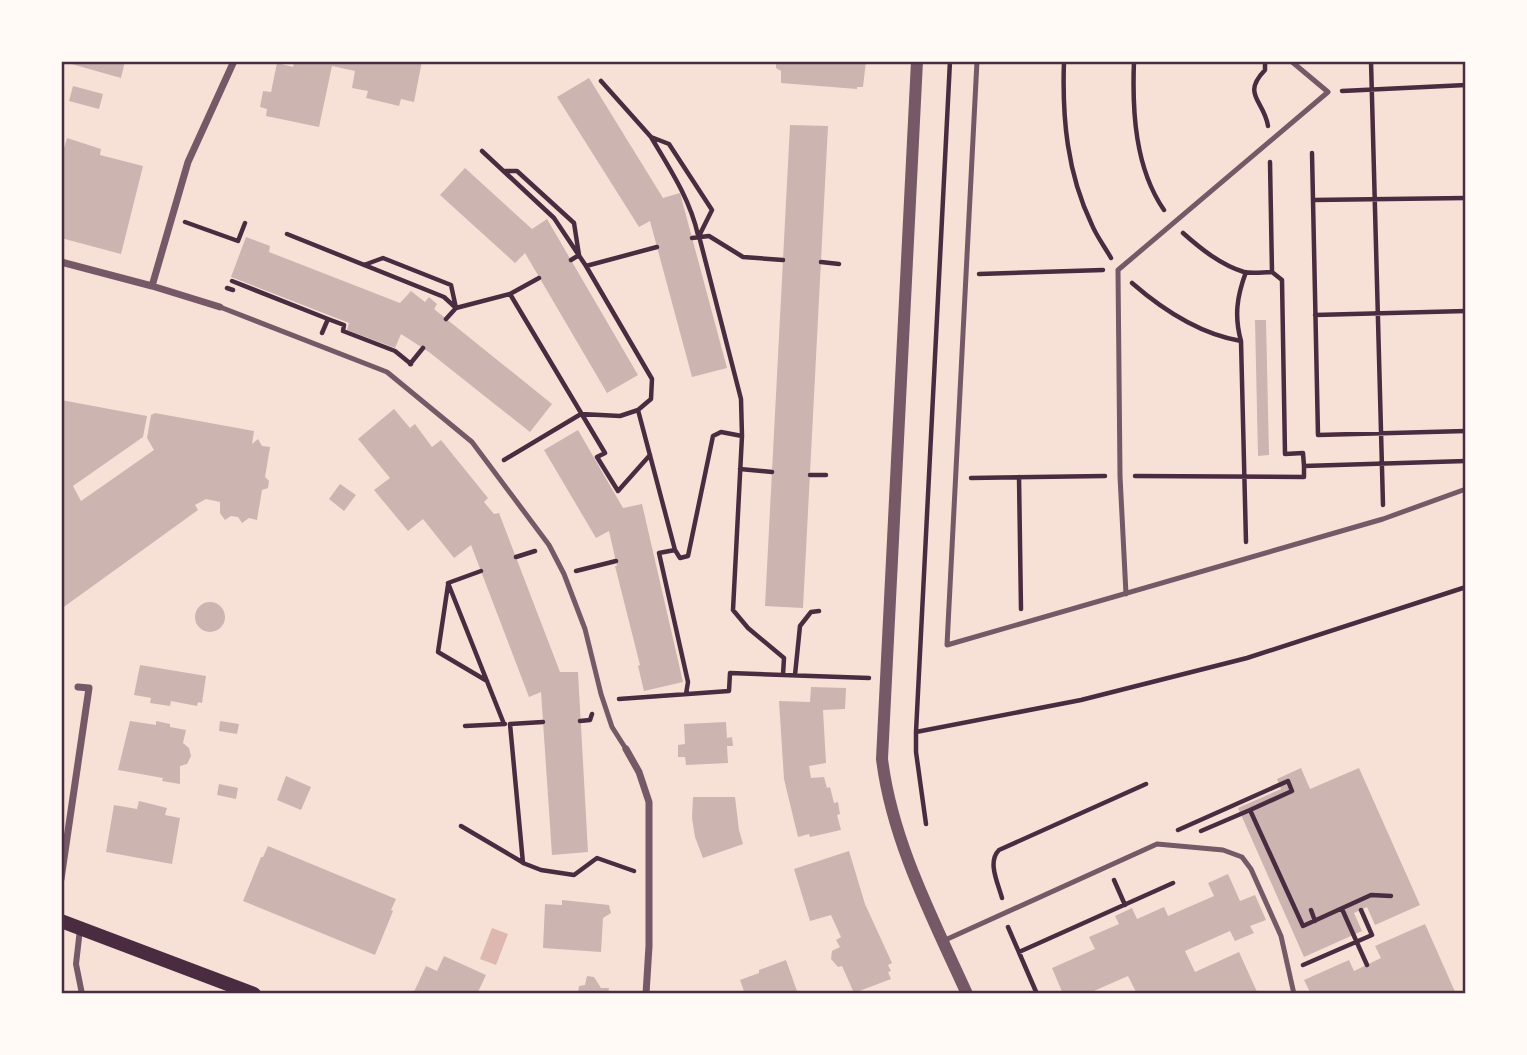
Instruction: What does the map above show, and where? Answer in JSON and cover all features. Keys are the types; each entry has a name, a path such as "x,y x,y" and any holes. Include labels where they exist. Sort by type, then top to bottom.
{"main road":[{"path":"61,921 254,994"}],"street":[{"path":"152,286 188,163 234,61"},
{"path":"917,61 882,759 884,779 898,832 967,994"},
{"path":"61,262 220,307"},
{"path":"61,879 89,688 78,687"},
{"path":"626,749 639,772 649,802 649,946 646,994"},
{"path":"81,928 76,964 82,994"}],"lane":[{"path":"976,61 947,645 1383,519 1466,489"},
{"path":"1126,594 1120,476 1118,270 1328,92 1291,61"},
{"path":"220,307 387,372 472,442 550,545 585,629 612,727 626,749"},
{"path":"943,941 1157,844 1230,851 1242,857 1251,869 1281,936 1294,994"}],"path":[{"path":"926,824 916,752 916,732 950,61"},
{"path":"1064,61 1069,158 1092,227 1118,270 1162,308 1213,334 1241,341"},
{"path":"955,478 1304,477 1303,453 1285,454 1282,280 1272,272 1246,272 1202,250 1173,222 1161,206 1142,160 1134,107 1134,61"},
{"path":"1265,61 1265,70 1256,80 1253,90 1256,102 1266,114 1270,142 1272,272"},
{"path":"1371,61 1383,519"},
{"path":"601,81 651,137 693,211 741,399 742,436 733,610 748,628 784,658 795,658"},
{"path":"1328,92 1466,85"},
{"path":"651,137 669,145 712,210 699,236"},
{"path":"482,151 554,218 586,266 652,379 651,399 638,410 620,416 581,414 491,467"},
{"path":"1312,152 1318,435 1466,431"},
{"path":"502,171 517,171 574,223 579,255"},
{"path":"1313,200 1466,198"},
{"path":"200,227 238,241 245,223"},
{"path":"287,234 444,297 456,308"},
{"path":"692,238 709,236 743,257 783,260"},
{"path":"586,266 657,247"},
{"path":"571,260 579,255"},
{"path":"365,265 383,258 452,285 456,308"},
{"path":"821,262 839,264"},
{"path":"966,275 1118,270"},
{"path":"1246,272 1237,297 1241,341 1246,559"},
{"path":"446,319 456,308 510,294 539,278"},
{"path":"232,281 345,325 343,331 395,351 411,363"},
{"path":"510,294 605,453 597,457 618,491 650,455"},
{"path":"1315,315 1466,311"},
{"path":"318,345 328,318"},
{"path":"398,380 423,348"},
{"path":"638,410 675,550 680,558 688,556 712,436 721,432 742,436"},
{"path":"1304,466 1466,461"},
{"path":"740,469 772,472"},
{"path":"810,475 826,475"},
{"path":"1019,477 1021,624"},
{"path":"652,554 675,550"},
{"path":"659,553 688,682 686,694"},
{"path":"564,574 616,561"},
{"path":"448,583 481,571"},
{"path":"448,583 438,652 487,682"},
{"path":"448,583 487,682 507,724 523,863"},
{"path":"916,732 1081,700 1247,658 1466,587"},
{"path":"795,675 800,626 811,612 819,611"},
{"path":"783,675 784,658"},
{"path":"603,701 729,691 730,673 852,678"},
{"path":"465,726 543,722"},
{"path":"1176,831 1288,781 1292,790 1213,826"},
{"path":"1037,994 1018,953 1005,914 993,862 997,852 1146,784"},
{"path":"1250,810 1303,926 1371,895 1391,896"},
{"path":"461,826 523,863 541,870 574,875 597,858 634,871"},
{"path":"1108,866 1125,905"},
{"path":"1018,953 1173,883"},
{"path":"1342,909 1367,965 1356,942"},
{"path":"1305,965 1372,935 1361,910"},
{"path":"1311,911 1315,921"}],"shaded area":[{"path":"492,928 508,934 496,965 480,959"}],"building":[{"path":"61,61 125,61 121,78"},
{"path":"294,61 422,61 414,102 401,99 399,106 366,98 368,91 352,88 355,71 332,66 319,127 266,116 267,109 260,107 263,91 271,92 277,63 293,67"},
{"path":"776,61 866,61 863,87 857,89 781,83 781,71 776,68"},
{"path":"589,78 663,198 680,193 727,368 692,377 650,221 639,227 557,97"},
{"path":"73,86 103,94 99,109 69,101"},
{"path":"790,125 828,126 803,608 765,606"},
{"path":"67,138 101,149 100,155 143,166 121,254 61,238 61,158"},
{"path":"465,168 532,229 547,219 638,375 607,393 525,253 515,263 440,195"},
{"path":"246,237 270,246 269,252 400,303 411,291 425,302 429,297 437,304 434,309 552,404 530,432 429,352 401,334 395,348 347,330 349,323 231,277"},
{"path":"1255,320 1266,320 1269,455 1258,456"},
{"path":"61,400 147,416 143,437 73,486 81,501 154,450 147,438 151,415 155,413 254,431 252,444 258,439 262,446 270,447 265,477 269,481 268,488 262,490 257,520 249,518 242,523 238,517 231,516 225,520 220,513 220,502 206,499 195,505 198,510 61,609"},
{"path":"394,409 410,428 415,424 432,447 441,440 488,498 484,502 494,514 499,513 560,672 578,672 588,852 552,855 541,692 529,697 471,545 454,558 423,519 408,531 374,490 390,478 358,439"},
{"path":"578,430 623,508 642,504 683,682 644,691 609,531 596,538 544,450"},
{"path":"340,484 356,495 344,511 329,499"},
{"path":"210,602 221,606 225,617 221,628 210,632 199,628 195,617 199,606"},
{"path":"140,665 206,676 202,703 198,702 197,706 171,701 170,706 150,703 151,698 134,695"},
{"path":"811,687 846,688 845,709 823,710 826,763 809,766 811,778 824,777 834,803 838,802 840,814 837,815 841,830 798,837 784,779 779,701 810,702"},
{"path":"130,721 156,725 156,721 186,730 183,743 189,748 191,756 187,764 180,766 180,784 162,781 163,778 118,770"},
{"path":"220,721 239,724 237,734 219,731"},
{"path":"726,722 727,738 732,737 733,746 727,746 728,763 686,765 685,757 678,757 678,745 685,744 684,724"},
{"path":"1301,768 1310,789 1359,768 1420,905 1375,925 1367,907 1354,913 1362,931 1304,957 1238,808 1281,789 1277,779"},
{"path":"286,776 311,787 301,810 277,800"},
{"path":"219,784 238,788 236,799 217,795"},
{"path":"693,797 735,797 743,844 703,858 695,837"},
{"path":"139,801 167,808 165,815 180,818 172,864 106,852 114,805 137,809"},
{"path":"268,846 396,899 375,955 243,901"},
{"path":"849,851 865,904 892,963 888,965 891,979 854,993 842,966 838,967 831,959 832,951 840,947 836,940 841,937 831,915 810,921 794,869"},
{"path":"1228,874 1240,901 1255,895 1266,920 1250,926 1254,933 1235,941 1230,931 1185,951 1195,972 1239,952 1258,994 1137,994 1128,976 1087,994 1063,994 1052,968 1095,949 1089,937 1119,924 1115,916 1132,908 1137,919 1164,907 1168,916 1214,896 1208,883"},
{"path":"562,900 609,905 611,913 603,918 601,952 543,948 545,904 562,905"},
{"path":"1425,924 1456,994 1311,994 1304,980 1349,960 1354,971 1381,958 1375,946"},
{"path":"444,956 486,975 477,994 413,994 426,966 437,971"},
{"path":"786,960 798,994 745,994 740,980"},
{"path":"587,976 594,977 601,988 609,988 608,994 578,994 579,986 585,985"}]}
